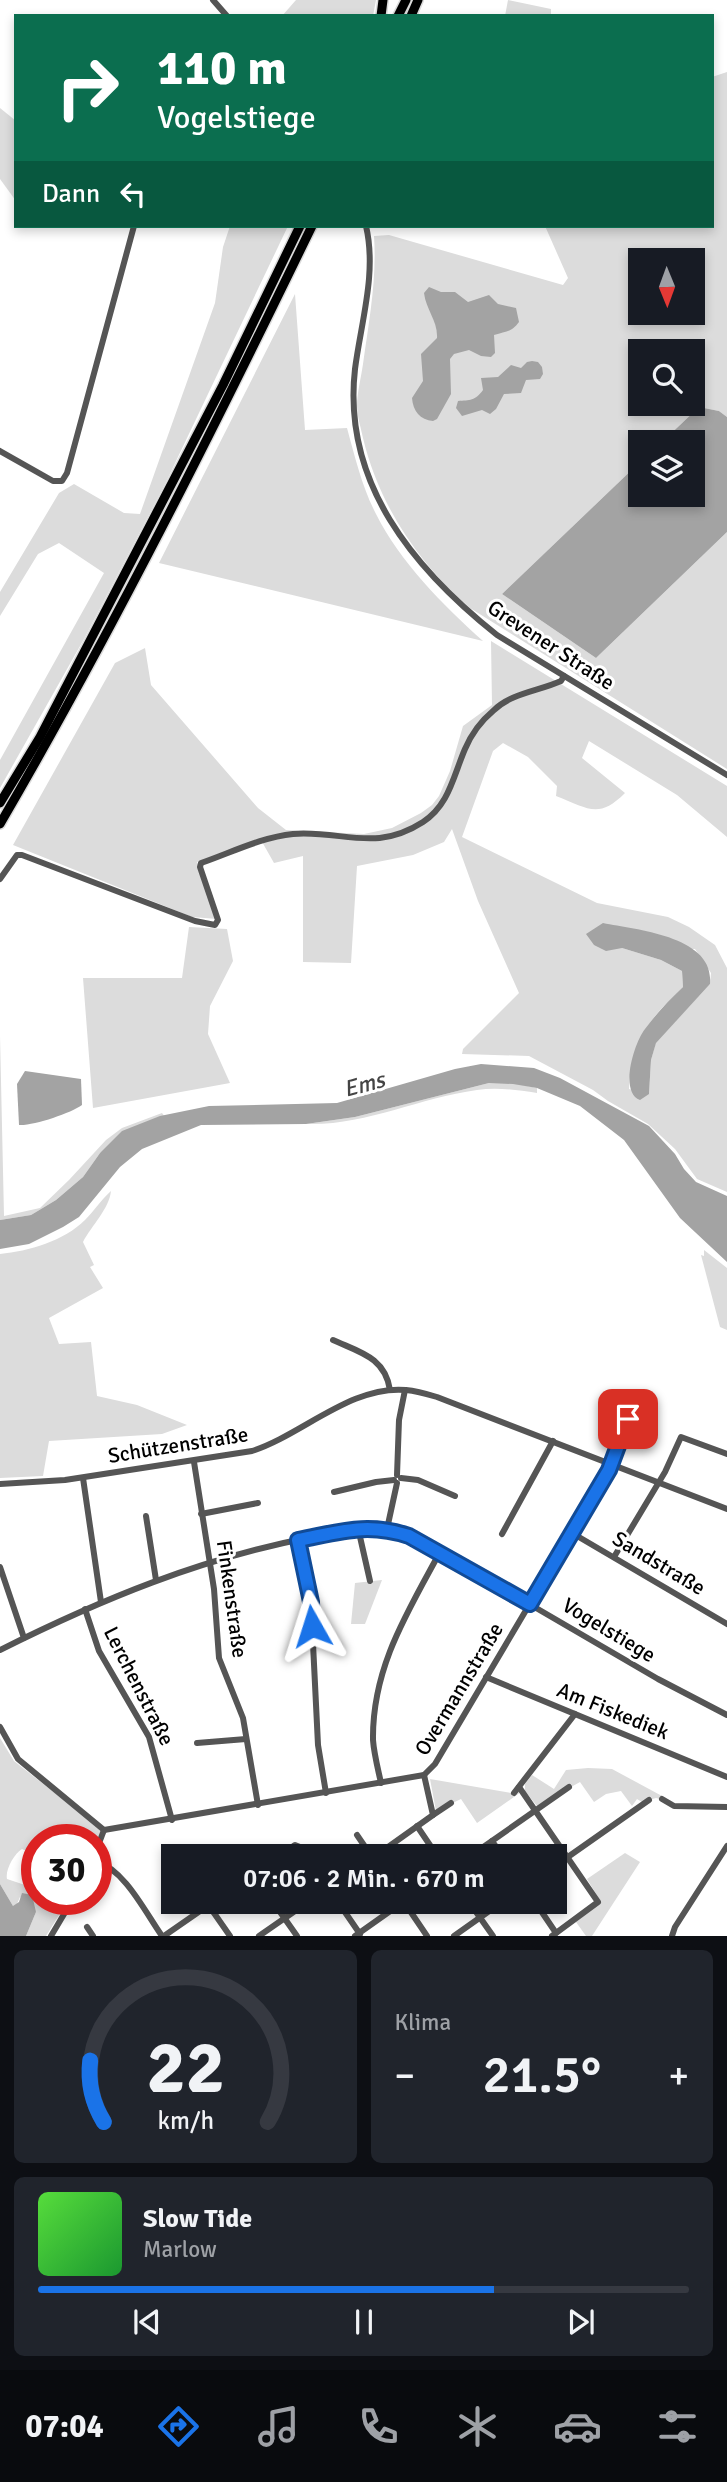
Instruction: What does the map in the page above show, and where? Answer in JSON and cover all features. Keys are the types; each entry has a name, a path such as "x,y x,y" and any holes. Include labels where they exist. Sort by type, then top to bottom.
{"highway":[{"path":"0,803 40,737 223,385 299,228"},
{"path":"0,824 49,740 232,390 311,228"}],"street":[{"path":"213,0 225,14"},
{"path":"0,451 53,481 62,481 67,473 133,228"},
{"name":"Grevener Straße","path":"366,228 370,259 369,282 353,394 363,457 380,505 412,554 451,597 513,646 727,775"},
{"path":"0,879 13,859 22,855 195,921 215,925 218,920 200,867 201,863 291,834 326,834 371,840 382,839 420,824 442,804 471,736 494,710 510,699 561,681 564,676"},
{"path":"333,1340 376,1360 390,1390"},
{"name":"Schützenstraße","path":"0,1484 83,1478 229,1457 268,1446 355,1398 390,1390 405,1390 438,1397 727,1509"},
{"path":"387,1529 397,1479 399,1420 405,1390"},
{"path":"611,1463 628,1419 644,1422"},
{"path":"614,1557 660,1482 681,1437 727,1454"},
{"path":"502,1535 553,1441"},
{"name":"Finkenstraße","path":"194,1462 214,1589 219,1658 243,1718 258,1805"},
{"name":"Overmannstraße","path":"112,1829 172,1821 424,1775 435,1764 611,1463"},
{"name":"Lerchenstraße","path":"83,1478 101,1601"},
{"path":"334,1492 397,1479 418,1480 455,1496"},
{"path":"201,1514 258,1503"},
{"path":"146,1516 156,1580"},
{"path":"358,1528 370,1581"},
{"name":"Vogelstiege","path":"0,1650 101,1601 209,1563 358,1528 387,1529 409,1536 440,1552 658,1679 727,1715"},
{"name":"Sandstraße","path":"572,1533 727,1624"},
{"path":"298,1540 311,1602 318,1745 326,1793"},
{"path":"381,1783 373,1742 384,1661 440,1552"},
{"path":"0,1567 24,1638"},
{"name":"Lerchenstraße","path":"85,1609 99,1651 149,1737 172,1821"},
{"name":"Am Fiskediek","path":"486,1677 727,1777"},
{"path":"514,1793 575,1714"},
{"path":"0,1727 19,1759 97,1824"},
{"path":"197,1743 246,1739"},
{"path":"424,1775 433,1815"},
{"path":"519,1787 596,1895 598,1902 554,1935 542,1914"},
{"path":"488,1844 569,1787"},
{"path":"568,1856 649,1800"},
{"path":"662,1800 674,1806 727,1807"},
{"path":"391,1844 451,1803"},
{"path":"417,1826 429,1844"},
{"path":"357,1835 364,1844"},
{"path":"672,1936 675,1927 727,1846"},
{"path":"112,1868 163,1936 194,1914"},
{"path":"216,1914 230,1936"},
{"path":"282,1914 297,1936"},
{"path":"259,1936 291,1914"},
{"path":"346,1914 359,1935 388,1914"},
{"path":"412,1914 427,1936"},
{"path":"477,1914 493,1936"},
{"path":"454,1936 486,1914"},
{"path":"51,1936 63,1915"},
{"path":"87,1927 93,1936"}],"shaded area":[{"path":"296,0 376,0 373,14 284,14"},
{"path":"508,0 551,9 551,14 505,14"},
{"path":"727,72 727,417 719,411 705,408 705,339 628,339 628,416 690,416 675,430 628,430 628,473 502,594 596,658 727,532 727,769 470,608 434,572 403,531 370,463 357,406 372,300 374,236 389,235 563,285 568,278 546,228 714,228 714,76"},
{"path":"0,108 14,119 14,198 0,179"},
{"path":"229,228 287,228 167,480 84,639 0,788 0,760 104,573 59,543 38,554 0,616 0,592 59,493 74,484 124,513 140,514 215,303 223,247"},
{"path":"429,287 441,292 455,292 468,302 489,295 498,304 516,308 519,322 510,330 494,335 495,353 491,357 469,350 454,354 450,359 451,394 437,419 433,421 418,414 412,398 423,381 421,354 437,338 436,326 424,293"},
{"path":"295,294 305,430 347,428 359,472 386,532 424,582 483,641 159,563"},
{"path":"532,361 538,362 542,367 543,374 540,379 526,380 521,393 504,394 490,414 482,410 462,416 456,408 458,401 472,399 480,394 483,390 481,378 498,377 511,365 521,368"},
{"path":"705,408 719,411 727,417 727,532 596,658 502,594 628,473 628,507 705,507 705,430 675,430 690,416 705,416"},
{"path":"491,641 727,786 727,837 677,795 589,741 582,758 625,793 600,809 585,807 556,796 557,786 528,757 503,743 493,751 462,837 597,903 668,917 689,927 715,945 727,968 727,1192 697,1179 675,1149 648,1124 593,1090 529,1056 462,1054 463,1049 519,993 478,901 452,829 444,842 413,855 357,866 351,963 303,962 303,856 274,863 261,840 197,862 217,919 192,917 13,845 115,663 145,648 151,685 258,808 286,830 364,834 392,828 421,813 439,796 450,771 463,726 492,705","holes":["622,948 695,949 711,973 710,984 656,1042 651,1060 649,1094 629,1089 634,1057 644,1032 660,1010 683,987 682,971 661,960"]},
{"path":"603,923 671,938 700,955 708,968 710,984 656,1043 651,1060 649,1094 640,1100 630,1088 633,1056 645,1029 683,987 682,971 661,960 622,948 606,951 594,945 586,934"},
{"path":"189,927 227,929 233,961 210,1006 208,1034 230,1083 93,1108 83,978 182,978"},
{"path":"0,1036 4,1216 40,1208 106,1140 122,1128 162,1113 165,1117 100,1153 83,1177 56,1200 31,1215 0,1220"},
{"path":"481,1064 534,1068 560,1078 649,1126 696,1182 727,1196 727,1262 680,1218 624,1140 580,1106 537,1088 489,1083 355,1117 306,1124 201,1125 142,1149 120,1167 79,1217 63,1227 29,1244 0,1249 0,1220 31,1215 56,1200 83,1177 100,1153 122,1131 160,1116 209,1106 337,1103"},
{"path":"25,1071 81,1079 82,1105 52,1118 19,1125 17,1084"},
{"path":"489,1083 513,1083 537,1088 537,1093 477,1090 349,1121 306,1124 355,1117"},
{"path":"111,1191 104,1211 83,1242 94,1265 90,1267 103,1288 49,1318 59,1344 91,1342 97,1396 137,1405 187,1425 162,1434 49,1441 43,1476 0,1478 0,1254 34,1247 67,1234 85,1220"},
{"path":"704,1250 727,1268 727,1330 720,1327 701,1255 704,1256"},
{"path":"382,1580 365,1624 351,1624 355,1583"},
{"path":"0,1738 14,1761 94,1824 21,1824 21,1850 7,1871 7,1879 21,1884 21,1898 16,1906 13,1906 0,1884"},
{"path":"612,1769 675,1803 656,1798 642,1802 637,1799 632,1806 621,1791 606,1794 594,1802 580,1782 537,1806 525,1791 525,1784 532,1775 554,1789 566,1770"},
{"path":"430,1779 517,1794 520,1790 521,1792 477,1823 461,1799 436,1811"},
{"path":"625,1853 640,1862 592,1936 586,1936 576,1922 601,1902 587,1879"},
{"path":"0,1884 13,1906 19,1902 21,1896 21,1915 35,1915 26,1936 0,1936"},
{"path":"35,1915 59,1915 46,1936 26,1936"}],"route":[{"path":"312,1626 311,1602 298,1540 358,1528 387,1529 409,1536 530,1604 609,1470 628,1419"}],"water label":[{"name":"Ems","path":"364,1084"}]}
